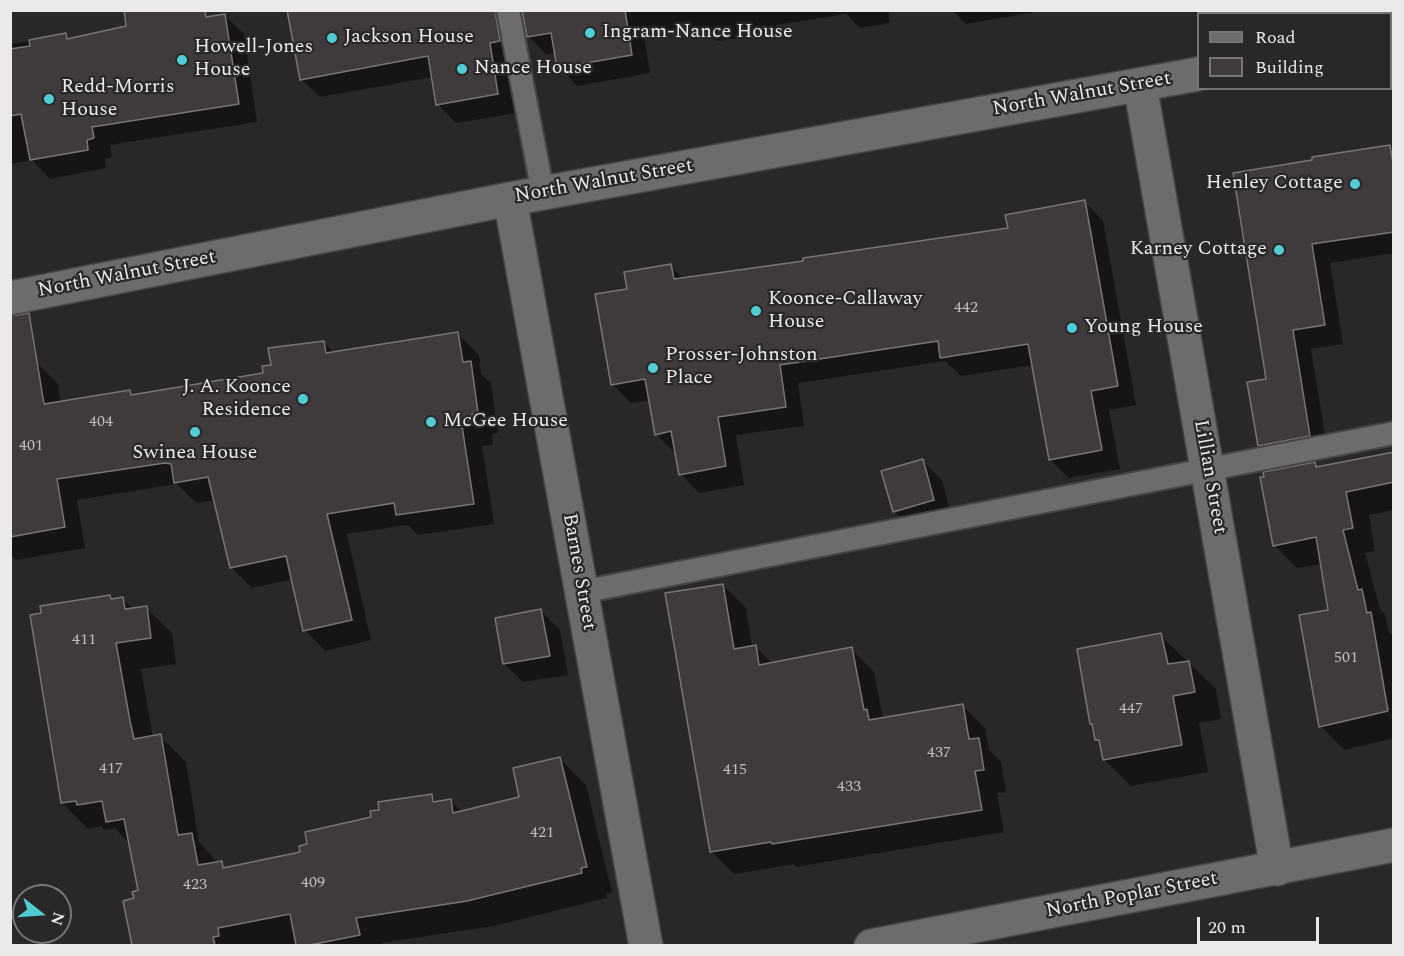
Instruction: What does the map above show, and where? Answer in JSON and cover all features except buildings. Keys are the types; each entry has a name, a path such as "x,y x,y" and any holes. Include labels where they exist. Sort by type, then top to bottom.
{"street":[{"name":"North Walnut Street","path":"10,298 510,199 1197,74"},
{"name":"Lillian Street","path":"1140,85 1277,868"},
{"name":"Barnes Street","path":"510,199 646,945"},
{"name":"North Poplar Street","path":"871,945 1394,845"}],"lane":[{"path":"508,10 543,193"},
{"path":"581,592 1394,434"}],"place":[{"name":"Ingram-Nance House","path":"590,33"},
{"name":"Jackson House","path":"332,38"},
{"name":"Howell-Jones House","path":"182,60"},
{"name":"Nance House","path":"462,69"},
{"name":"Redd-Morris House","path":"49,99"},
{"name":"Henley Cottage","path":"1355,184"},
{"name":"Karney Cottage","path":"1279,250"},
{"name":"Koonce-Callaway House","path":"756,311"},
{"name":"Young House","path":"1072,328"},
{"name":"Prosser-Johnston Place","path":"653,368"},
{"name":"J. A. Koonce Residence","path":"303,399"},
{"name":"McGee House","path":"431,422"},
{"name":"Swinea House","path":"195,432"}]}
